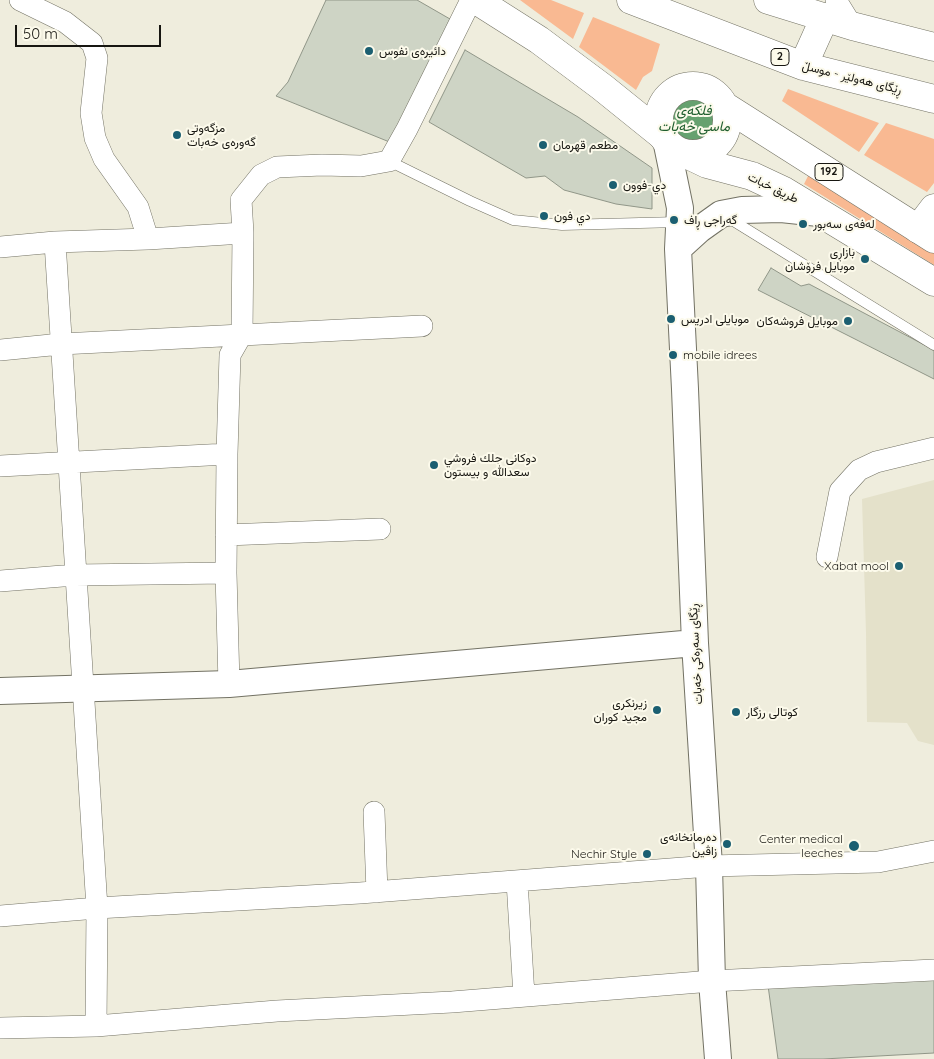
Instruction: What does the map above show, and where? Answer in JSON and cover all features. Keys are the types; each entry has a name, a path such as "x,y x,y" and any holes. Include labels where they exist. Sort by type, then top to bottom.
{"main road":[{"name":"طريق خبات","path":"476,0 539,40 602,87 671,143 707,164 752,176 784,191 934,282"},
{"name":"ڕێگای هەولێر - موسڵ","path":"631,0 803,66 934,98"},
{"path":"768,0 830,8 852,26 934,47"},
{"path":"803,66 830,8"},
{"path":"686,88 703,88 711,92 723,105 727,122 722,138 709,150 701,153 671,143 660,128 660,111 664,103 677,91 686,88"},
{"name":"192","path":"723,105 926,234"},
{"path":"926,234 934,208"}],"street":[{"path":"20,0 65,22 92,43 97,58 91,113 95,138 104,159 138,207 148,239"},
{"path":"229,684 226,573 227,454 230,356 242,334 243,232 241,200 261,175 277,168 322,165 360,166 389,161 407,129 471,0"},
{"name":"ڕێگای سەرەکی خەبات","path":"671,143 680,208 678,249 695,643 709,866 712,981 718,1059"},
{"path":"678,249 700,229 721,214 742,210 781,208 819,213"},
{"path":"0,247 55,242 148,239 243,232"},
{"path":"55,242 97,908 96,1026"},
{"path":"0,350 61,344 422,326"},
{"path":"827,557 840,491 859,470 876,462 934,448"},
{"path":"0,466 227,454"},
{"path":"226,535 380,529"},
{"path":"0,580 76,576 226,573"},
{"path":"0,691 229,684 695,643"},
{"path":"374,812 377,892"},
{"path":"0,916 97,908 377,892 709,866 878,862 934,851"},
{"path":"517,881 524,996"},
{"path":"0,1028 96,1026 277,1011 524,996 712,981 934,970"}],"lane":[{"path":"389,161 513,220 562,225 680,222"},
{"path":"721,214 934,344"}],"shaded area":[{"path":"520,0 551,0 584,13 573,39"},
{"path":"593,17 660,44 652,71 643,77 636,90 579,47"},
{"path":"788,89 879,123 859,152 782,101"},
{"path":"886,123 934,139 934,183 927,192 864,155"},
{"path":"810,172 934,251 934,265 804,184"},
{"name":"Xabat mool","path":"934,480 934,745 918,741 907,723 867,722 862,499"}],"water":[{"name":"فلکەی ماسی خەبات","path":"688,94 702,95 713,100 719,111 719,125 715,135 696,144 679,141 669,127 675,103"}],"building":[{"name":"دائیرەی نفوس","path":"326,0 417,0 450,19 392,143 276,96 288,82"},
{"name":"مطعم قهرمان","path":"465,50 578,117 652,168 652,209 616,204 564,190 545,176 526,178 429,122"},
{"name":"موبایل فروشەکان","path":"771,268 801,286 809,284 934,350 934,379 758,290"},
{"path":"767,978 934,978 934,1053 823,1059 778,1059"}],"place":[{"name":"دائیرەی نفوس","path":"369,51"},
{"name":"مزگەوتى گەورەى خەبات","path":"177,135"},
{"name":"مطعم قهرمان","path":"543,145"},
{"name":"دي-فوون","path":"613,185"},
{"name":"دي فون","path":"544,216"},
{"name":"گەراجی ڕاف","path":"674,220"},
{"name":"لەفەی سەبور","path":"803,224"},
{"name":"بازاڕی موبایل فرۆشان","path":"865,259"},
{"name":"موبايلى ادريس","path":"671,319"},
{"name":"موبایل فروشەکان","path":"848,321"},
{"name":"mobile idrees","path":"673,355"},
{"name":"دوكانى جلك فروشي سعدالله و بيستون","path":"434,465"},
{"name":"Xabat mool","path":"899,566"},
{"name":"زيرنكرى مجيد كوران","path":"657,710"},
{"name":"كوتالى رزگار","path":"736,712"},
{"name":"دەرمانخانەی زاڤین","path":"727,844"},
{"name":"Center medical leeches","path":"854,846"},
{"name":"Nechir Style","path":"647,854"}]}
